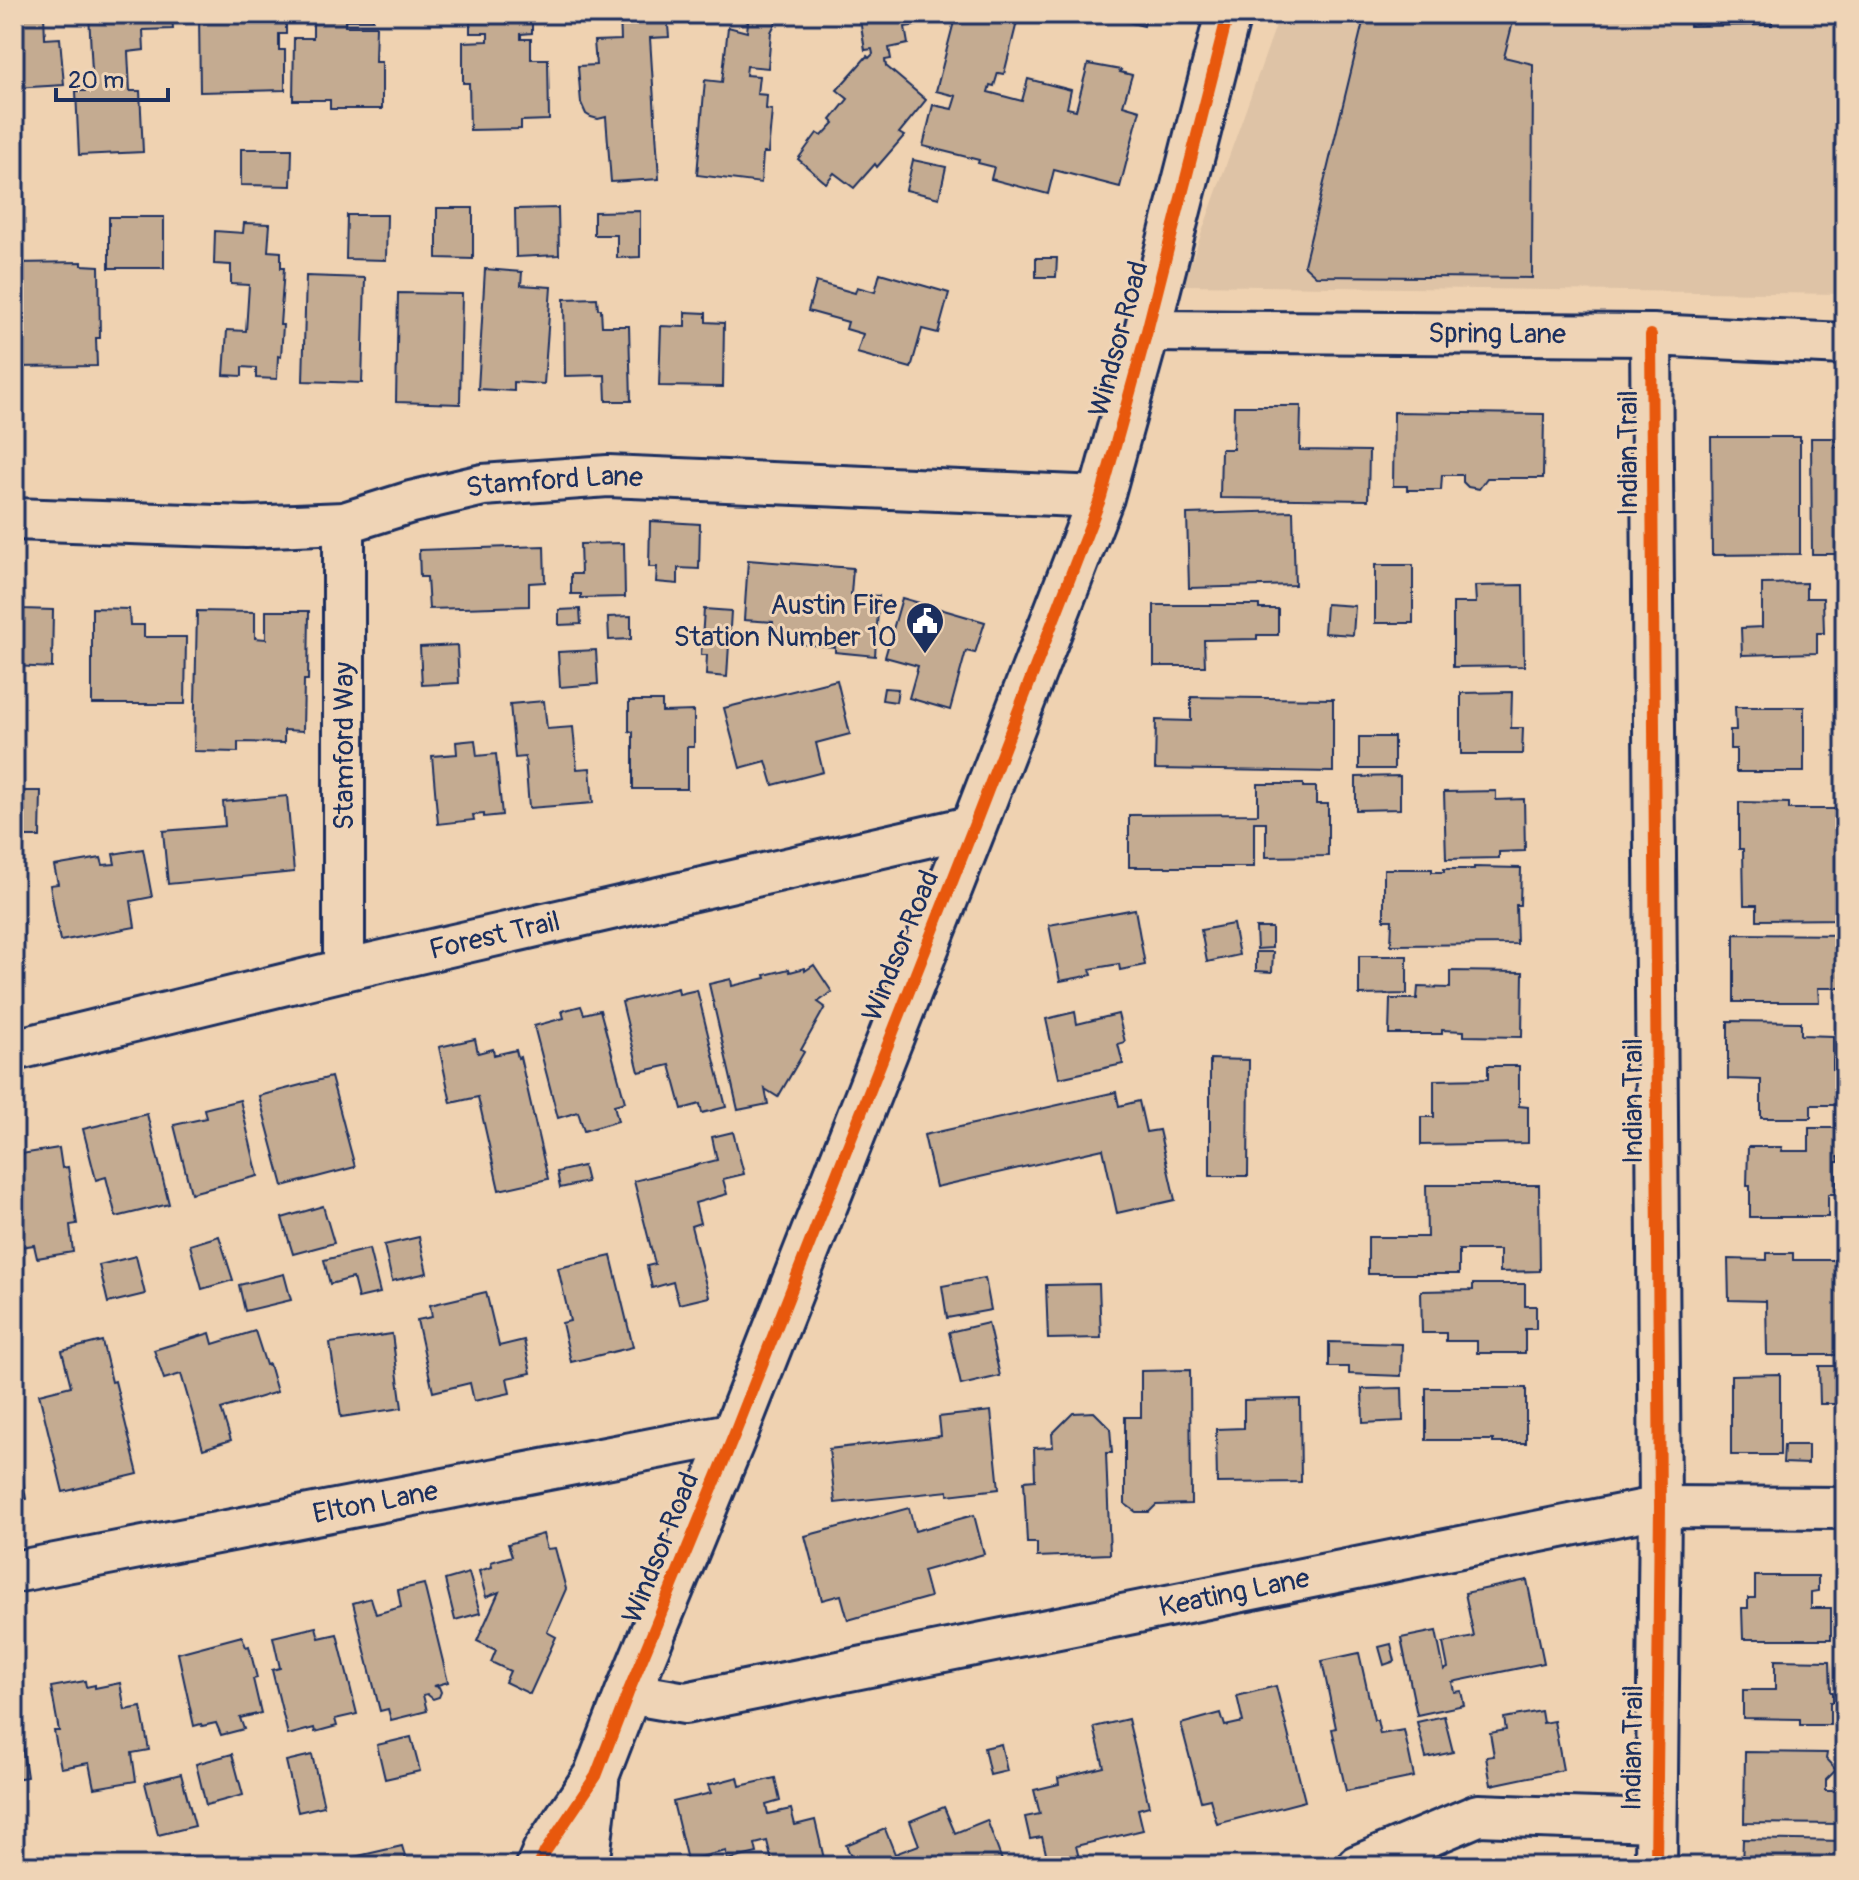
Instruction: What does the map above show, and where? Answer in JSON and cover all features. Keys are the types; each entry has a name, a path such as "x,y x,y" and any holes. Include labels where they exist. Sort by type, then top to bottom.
{"street":[{"name":"Windsor Road","path":"539,1866 545,1852 596,1776 735,1433 1101,497 1228,14"},
{"name":"Spring Lane","path":"1147,331 1651,335 1845,344"},
{"name":"Indian Trail","path":"1651,335 1660,1507 1656,1866"},
{"name":"Stamford Lane","path":"14,519 246,527 344,523 411,502 483,485 608,476 1101,497"},
{"name":"Stamford Way","path":"344,523 344,970"},
{"name":"Forest Trail","path":"14,1050 344,970 974,826"},
{"name":"Elton Lane","path":"14,1572 735,1433"},
{"name":"Keating Lane","path":"628,1693 685,1703 1660,1507 1845,1508"},
{"name":"Windsor Road","path":"586,1866 596,1776"},
{"path":"1357,1866 1478,1815 1656,1821"}],"shaded area":[{"path":"1280,14 1845,14 1845,294 1183,285"}],"building":[{"path":"14,14 44,14 45,39 60,38 64,85 14,88"},
{"path":"89,14 172,14 173,29 143,30 144,50 128,52 130,91 140,91 143,152 79,155 76,91 93,91"},
{"path":"199,14 286,14 286,34 279,34 279,50 285,50 285,90 200,92"},
{"path":"313,14 373,14 373,20 345,20 345,26 376,26 375,62 382,62 382,109 330,109 330,100 293,100 294,38 313,38"},
{"path":"470,14 532,14 532,33 521,34 521,39 531,39 531,59 548,59 549,120 521,121 521,129 470,130 469,83 463,83 463,42 488,41 488,33 470,33"},
{"path":"620,14 667,14 669,37 650,38 659,179 611,182 606,117 591,117 581,103 578,66 596,65 594,41 621,40"},
{"path":"733,14 780,14 771,32 768,68 747,66 746,75 759,76 757,94 767,95 766,109 772,110 768,153 763,153 761,183 697,175 705,80 722,82 728,27 747,32 748,22"},
{"path":"859,14 943,14 944,21 905,27 908,44 889,48 891,59 885,60 886,66 926,100 899,133 904,136 854,188 834,173 826,183 798,159 817,133 822,136 834,123 831,120 848,99 837,90 867,56 869,58 873,54 872,49 865,50"},
{"path":"956,14 1019,14 1004,74 998,73 994,86 990,85 988,92 1022,101 1028,79 1071,90 1067,108 1076,110 1088,64 1132,75 1123,105 1140,110 1120,187 1054,170 1048,194 991,179 994,167 978,163 979,160 923,146 933,105 952,109 956,96 936,91"},
{"path":"1103,14 1147,14 1144,26"},
{"path":"1365,14 1515,14 1504,57 1533,64 1532,278 1316,276 1304,265"},
{"path":"1690,14 1772,14 1772,25 1690,26"},
{"path":"241,149 292,149 291,186 241,185"},
{"path":"913,160 946,167 939,198 906,190"},
{"path":"437,208 473,208 473,259 437,258"},
{"path":"558,208 559,255 516,257 515,209"},
{"path":"640,211 640,257 617,258 617,235 594,235 594,212"},
{"path":"347,215 387,215 386,260 346,259"},
{"path":"109,217 164,217 164,268 109,268"},
{"path":"244,223 270,224 268,251 281,252 281,268 284,268 280,325 283,325 277,379 256,378 256,368 242,367 242,376 224,375 227,330 246,331 249,285 231,284 231,265 214,264 215,231 243,233"},
{"path":"1036,258 1057,258 1056,277 1036,277"},
{"path":"82,262 82,265 99,266 100,338 96,338 97,366 15,367 14,263"},
{"path":"485,269 522,272 521,285 551,287 544,384 514,382 514,391 478,389"},
{"path":"880,273 949,293 938,333 922,329 911,368 857,353 863,334 846,329 848,322 808,311 816,282 855,293 857,287 875,292"},
{"path":"306,276 365,278 362,383 303,381"},
{"path":"398,293 462,294 460,404 396,402"},
{"path":"597,298 602,326 629,326 631,401 606,401 605,375 565,376 564,299"},
{"path":"685,312 706,313 706,322 724,323 723,387 659,386 661,326 685,327"},
{"path":"1234,406 1301,406 1300,450 1369,451 1368,500 1220,498 1221,449 1233,449"},
{"path":"1394,412 1544,414 1543,478 1487,478 1479,489 1468,487 1463,482 1463,475 1442,475 1441,490 1407,490 1407,486 1393,486"},
{"path":"1711,437 1800,437 1800,554 1712,555"},
{"path":"1811,438 1834,438 1835,447 1845,447 1845,554 1812,554"},
{"path":"1293,511 1295,585 1189,588 1187,514"},
{"path":"650,521 700,524 699,569 678,568 678,584 656,582 657,567 649,567"},
{"path":"624,543 625,597 581,598 581,594 571,594 571,574 581,574 580,544"},
{"path":"544,546 545,582 529,583 529,606 429,609 427,577 420,577 419,550"},
{"path":"748,560 853,568 851,594 879,596 875,656 835,652 835,647 789,643 789,632 773,630 773,622 744,620"},
{"path":"1375,565 1413,565 1413,623 1375,623"},
{"path":"1806,583 1806,598 1823,598 1824,633 1817,633 1817,653 1742,655 1741,628 1762,627 1762,584"},
{"path":"1523,585 1524,666 1453,667 1453,603 1476,603 1475,586"},
{"name":"Austin Fire Station Number 10","path":"902,598 985,622 975,653 966,651 950,710 909,698 918,666 885,657"},
{"path":"1326,604 1355,606 1353,635 1324,633"},
{"path":"14,605 23,605 23,609 53,610 52,668 15,666 14,700"},
{"path":"1154,605 1259,605 1259,609 1278,609 1278,635 1257,635 1257,639 1204,640 1205,666 1154,666"},
{"path":"92,608 129,609 130,625 144,625 144,637 186,637 185,704 92,704"},
{"path":"580,609 581,624 559,625 559,610"},
{"path":"704,609 731,611 727,677 706,675 707,655 701,655"},
{"path":"197,611 255,612 255,638 266,639 266,611 309,611 308,680 304,680 303,731 284,730 284,743 238,742 238,752 194,751"},
{"path":"631,616 631,639 609,640 608,617"},
{"path":"457,645 459,683 422,685 420,647"},
{"path":"596,650 598,684 560,687 558,652"},
{"path":"837,680 850,734 816,743 823,772 773,785 766,761 740,768 724,708"},
{"path":"884,688 898,689 896,702 882,700"},
{"path":"1512,692 1511,728 1523,728 1522,754 1461,754 1461,693"},
{"path":"1191,697 1333,699 1333,772 1155,769 1156,720 1191,721"},
{"path":"544,701 547,729 573,727 577,769 590,768 593,803 529,808 525,757 515,758 510,704"},
{"path":"629,701 662,701 662,712 694,711 694,747 687,747 687,789 633,789 633,732 629,731"},
{"path":"1735,707 1804,707 1804,772 1736,772 1736,749 1730,749 1730,730 1736,730"},
{"path":"1359,737 1394,737 1394,769 1359,769"},
{"path":"475,740 477,756 496,754 502,815 473,815 474,820 438,824 432,756 457,754 456,742"},
{"path":"1400,776 1400,809 1356,810 1356,777"},
{"path":"1258,784 1316,787 1316,804 1328,804 1328,856 1266,857 1266,822 1254,822 1254,867 1129,867 1129,815 1258,814"},
{"path":"14,791 41,791 40,837 14,837"},
{"path":"1496,791 1496,800 1524,799 1525,851 1499,852 1499,858 1446,859 1444,792"},
{"path":"287,796 294,872 168,884 163,831 225,826 223,802"},
{"path":"1739,802 1789,803 1789,809 1845,809 1845,919 1757,920 1757,905 1744,905"},
{"path":"143,849 152,897 131,901 135,927 60,941 50,885 58,884 54,866 101,858 103,865 115,864 113,854"},
{"path":"1521,868 1520,905 1516,905 1517,944 1391,945 1392,920 1384,920 1384,869 1444,872 1444,869"},
{"path":"1135,909 1145,965 1120,970 1119,964 1090,969 1092,975 1060,981 1049,925"},
{"path":"1233,924 1239,955 1207,962 1201,930"},
{"path":"1256,928 1272,928 1272,948 1257,949"},
{"path":"1734,934 1845,935 1845,988 1818,988 1819,1002 1734,1002"},
{"path":"1256,952 1273,952 1272,972 1256,971"},
{"path":"1359,956 1407,956 1407,994 1359,995"},
{"path":"814,965 832,992 818,1002 825,1007 801,1050 804,1052 778,1097 765,1089 768,1104 738,1110 709,984 731,979 732,986 789,969 790,972 805,968 805,971"},
{"path":"1450,971 1523,972 1522,1037 1464,1036 1464,1031 1442,1030 1442,1034 1389,1034 1390,999 1417,999 1418,987 1450,988"},
{"path":"678,988 679,994 697,990 726,1107 702,1113 700,1104 682,1109 670,1065 639,1072 622,1002"},
{"path":"581,1006 584,1014 600,1010 625,1102 614,1105 618,1121 584,1131 578,1112 558,1118 534,1026 564,1018 562,1011"},
{"path":"1075,1012 1077,1024 1118,1014 1125,1042 1118,1044 1123,1064 1059,1078 1046,1019"},
{"path":"1728,1021 1801,1022 1801,1035 1833,1036 1833,1070 1839,1070 1839,1105 1811,1105 1811,1118 1761,1118 1761,1080 1728,1079"},
{"path":"475,1039 478,1053 493,1049 494,1055 516,1050 520,1057 548,1179 499,1190 478,1097 451,1103 439,1047"},
{"path":"1210,1059 1249,1060 1248,1176 1210,1176"},
{"path":"1488,1066 1519,1066 1519,1106 1528,1107 1528,1143 1421,1145 1421,1117 1434,1117 1434,1080 1488,1079"},
{"path":"331,1077 355,1167 283,1186 259,1096"},
{"path":"1116,1092 1119,1106 1139,1101 1146,1132 1159,1130 1175,1200 1117,1213 1103,1149 936,1187 924,1135"},
{"path":"240,1100 258,1176 191,1193 174,1125 206,1118 204,1109"},
{"path":"147,1114 169,1204 116,1217 106,1177 96,1180 83,1129"},
{"path":"1809,1128 1845,1128 1845,1157 1838,1157 1839,1162 1836,1162 1836,1194 1828,1194 1828,1217 1750,1217 1748,1147 1809,1151"},
{"path":"733,1132 744,1174 723,1179 727,1194 695,1203 700,1223 691,1226 709,1297 679,1304 673,1282 652,1288 647,1266 655,1264 634,1181 717,1160 712,1137"},
{"path":"59,1148 62,1168 68,1167 77,1224 70,1225 73,1252 37,1258 34,1245 14,1248 14,1163 22,1161 21,1154"},
{"path":"583,1166 587,1182 560,1188 557,1172"},
{"path":"1426,1185 1539,1185 1540,1271 1500,1272 1500,1250 1459,1250 1459,1274 1368,1274 1368,1237 1427,1237"},
{"path":"323,1206 334,1243 293,1254 282,1218"},
{"path":"219,1236 233,1280 202,1289 190,1245"},
{"path":"419,1237 427,1273 392,1281 384,1245"},
{"path":"369,1249 380,1293 358,1298 353,1278 330,1284 324,1260"},
{"path":"1767,1253 1793,1253 1793,1260 1845,1260 1845,1355 1767,1355 1766,1301 1729,1300 1728,1259 1767,1260"},
{"path":"136,1256 145,1294 108,1303 99,1265"},
{"path":"611,1256 633,1347 571,1362 562,1323 570,1321 558,1268"},
{"path":"284,1274 291,1300 245,1311 239,1285"},
{"path":"985,1278 991,1310 947,1318 942,1286"},
{"path":"1099,1284 1101,1338 1048,1339 1046,1285"},
{"path":"1473,1284 1525,1284 1525,1306 1536,1306 1536,1329 1525,1329 1525,1353 1477,1353 1477,1341 1446,1341 1446,1333 1422,1333 1421,1291 1473,1290"},
{"path":"486,1292 499,1346 524,1340 531,1373 507,1378 510,1393 474,1401 470,1383 433,1392 417,1320 432,1317 430,1305"},
{"path":"988,1323 1000,1376 961,1385 949,1332"},
{"path":"255,1331 277,1392 221,1409 231,1440 203,1449 181,1374 164,1379 154,1350 210,1333 213,1344"},
{"path":"392,1334 402,1408 341,1417 330,1343"},
{"path":"102,1341 138,1474 63,1492 39,1394 71,1386 62,1351"},
{"path":"1329,1342 1402,1344 1401,1376 1349,1374 1349,1367 1329,1367"},
{"path":"1819,1366 1845,1366 1845,1404 1820,1404"},
{"path":"1190,1370 1191,1504 1156,1505 1149,1512 1136,1512 1125,1504 1125,1417 1141,1417 1141,1371"},
{"path":"1780,1374 1780,1455 1731,1455 1731,1375"},
{"path":"1402,1388 1403,1421 1363,1423 1362,1389"},
{"path":"1426,1388 1526,1388 1526,1443 1426,1440"},
{"path":"1300,1399 1301,1482 1217,1483 1216,1429 1244,1428 1244,1400"},
{"path":"991,1411 999,1489 835,1503 829,1449 941,1436 939,1417"},
{"path":"1094,1412 1110,1428 1112,1453 1106,1453 1110,1554 1037,1557 1037,1543 1027,1543 1024,1481 1035,1480 1034,1448 1053,1447 1052,1434 1073,1413"},
{"path":"14,1431 26,1499 14,1501"},
{"path":"1784,1445 1808,1445 1808,1464 1783,1463"},
{"path":"909,1508 915,1531 974,1515 984,1554 923,1571 930,1597 848,1620 841,1595 822,1600 805,1536"},
{"path":"543,1534 547,1549 555,1548 566,1589 547,1632 556,1637 530,1694 505,1682 510,1671 491,1662 496,1650 477,1641 499,1592 486,1597 479,1571 492,1567 491,1562 512,1556 508,1544"},
{"path":"469,1573 480,1613 455,1620 445,1580"},
{"path":"1755,1576 1818,1576 1818,1591 1811,1592 1811,1608 1831,1608 1831,1639 1743,1639 1742,1608 1748,1608 1748,1598 1755,1598"},
{"path":"1527,1580 1544,1663 1452,1682 1454,1692 1461,1691 1464,1705 1417,1715 1401,1638 1436,1631 1444,1670 1448,1668 1443,1643 1474,1637 1465,1593"},
{"path":"424,1584 448,1682 434,1686 439,1687 439,1697 433,1699 427,1694 423,1695 427,1711 391,1720 388,1709 380,1711 353,1603 371,1598 376,1614 401,1607 398,1590"},
{"path":"316,1627 319,1638 337,1634 357,1714 335,1719 337,1726 288,1735 272,1670 280,1668 273,1637"},
{"path":"242,1636 246,1647 249,1646 257,1678 253,1679 261,1713 240,1718 244,1729 221,1735 216,1723 194,1726 178,1653"},
{"path":"1391,1644 1395,1661 1384,1665 1379,1647"},
{"path":"1359,1653 1380,1734 1404,1730 1414,1777 1346,1791 1332,1729 1336,1728 1322,1661"},
{"path":"1775,1660 1830,1661 1833,1702 1830,1702 1830,1725 1800,1725 1800,1719 1743,1718 1743,1690 1775,1690"},
{"path":"85,1681 86,1687 95,1685 95,1688 120,1683 125,1710 141,1707 149,1750 132,1753 136,1781 94,1788 89,1763 61,1768 54,1731 59,1731 51,1687"},
{"path":"1276,1686 1305,1801 1217,1824 1210,1799 1201,1801 1181,1724 1221,1713 1225,1726 1243,1722 1237,1696"},
{"path":"14,1711 17,1711 27,1777 14,1779"},
{"path":"1541,1711 1543,1723 1554,1721 1563,1770 1491,1785 1486,1757 1494,1756 1490,1733 1506,1730 1504,1718"},
{"path":"1444,1716 1453,1752 1426,1758 1417,1722"},
{"path":"1128,1719 1149,1806 1138,1809 1143,1830 1076,1846 1081,1866 1049,1866 1042,1837 1030,1839 1025,1817 1040,1814 1034,1790 1059,1784 1058,1778 1104,1767 1094,1727"},
{"path":"411,1737 420,1771 385,1779 377,1745"},
{"path":"1001,1744 1007,1771 990,1775 984,1748"},
{"path":"1745,1752 1827,1753 1826,1759 1836,1770 1826,1780 1826,1791 1845,1791 1845,1824 1744,1823"},
{"path":"232,1754 243,1795 206,1805 196,1764"},
{"path":"312,1755 324,1806 298,1812 286,1761"},
{"path":"181,1774 195,1826 158,1835 145,1783"},
{"path":"738,1777 740,1786 775,1778 780,1801 766,1805 768,1814 791,1809 795,1825 815,1820 825,1863 773,1866 767,1841 755,1844 757,1853 727,1860 726,1851 687,1860 673,1802 711,1793 708,1785"},
{"path":"944,1807 955,1833 987,1820 1004,1866 855,1866 846,1845 885,1829 895,1854 919,1845 910,1821"},
{"path":"1743,1839 1845,1841 1845,1866 1742,1866"},
{"path":"402,1846 408,1866 296,1866 299,1860 319,1865"},
{"path":"190,1856 192,1866 144,1866"}],"cycle path":[{"path":"539,1866 545,1852 596,1776 735,1433 1101,497 1228,14"},
{"path":"1651,335 1660,1507 1656,1866"}],"place":[{"name":"Austin Fire Station Number 10","path":"925,655"}]}
